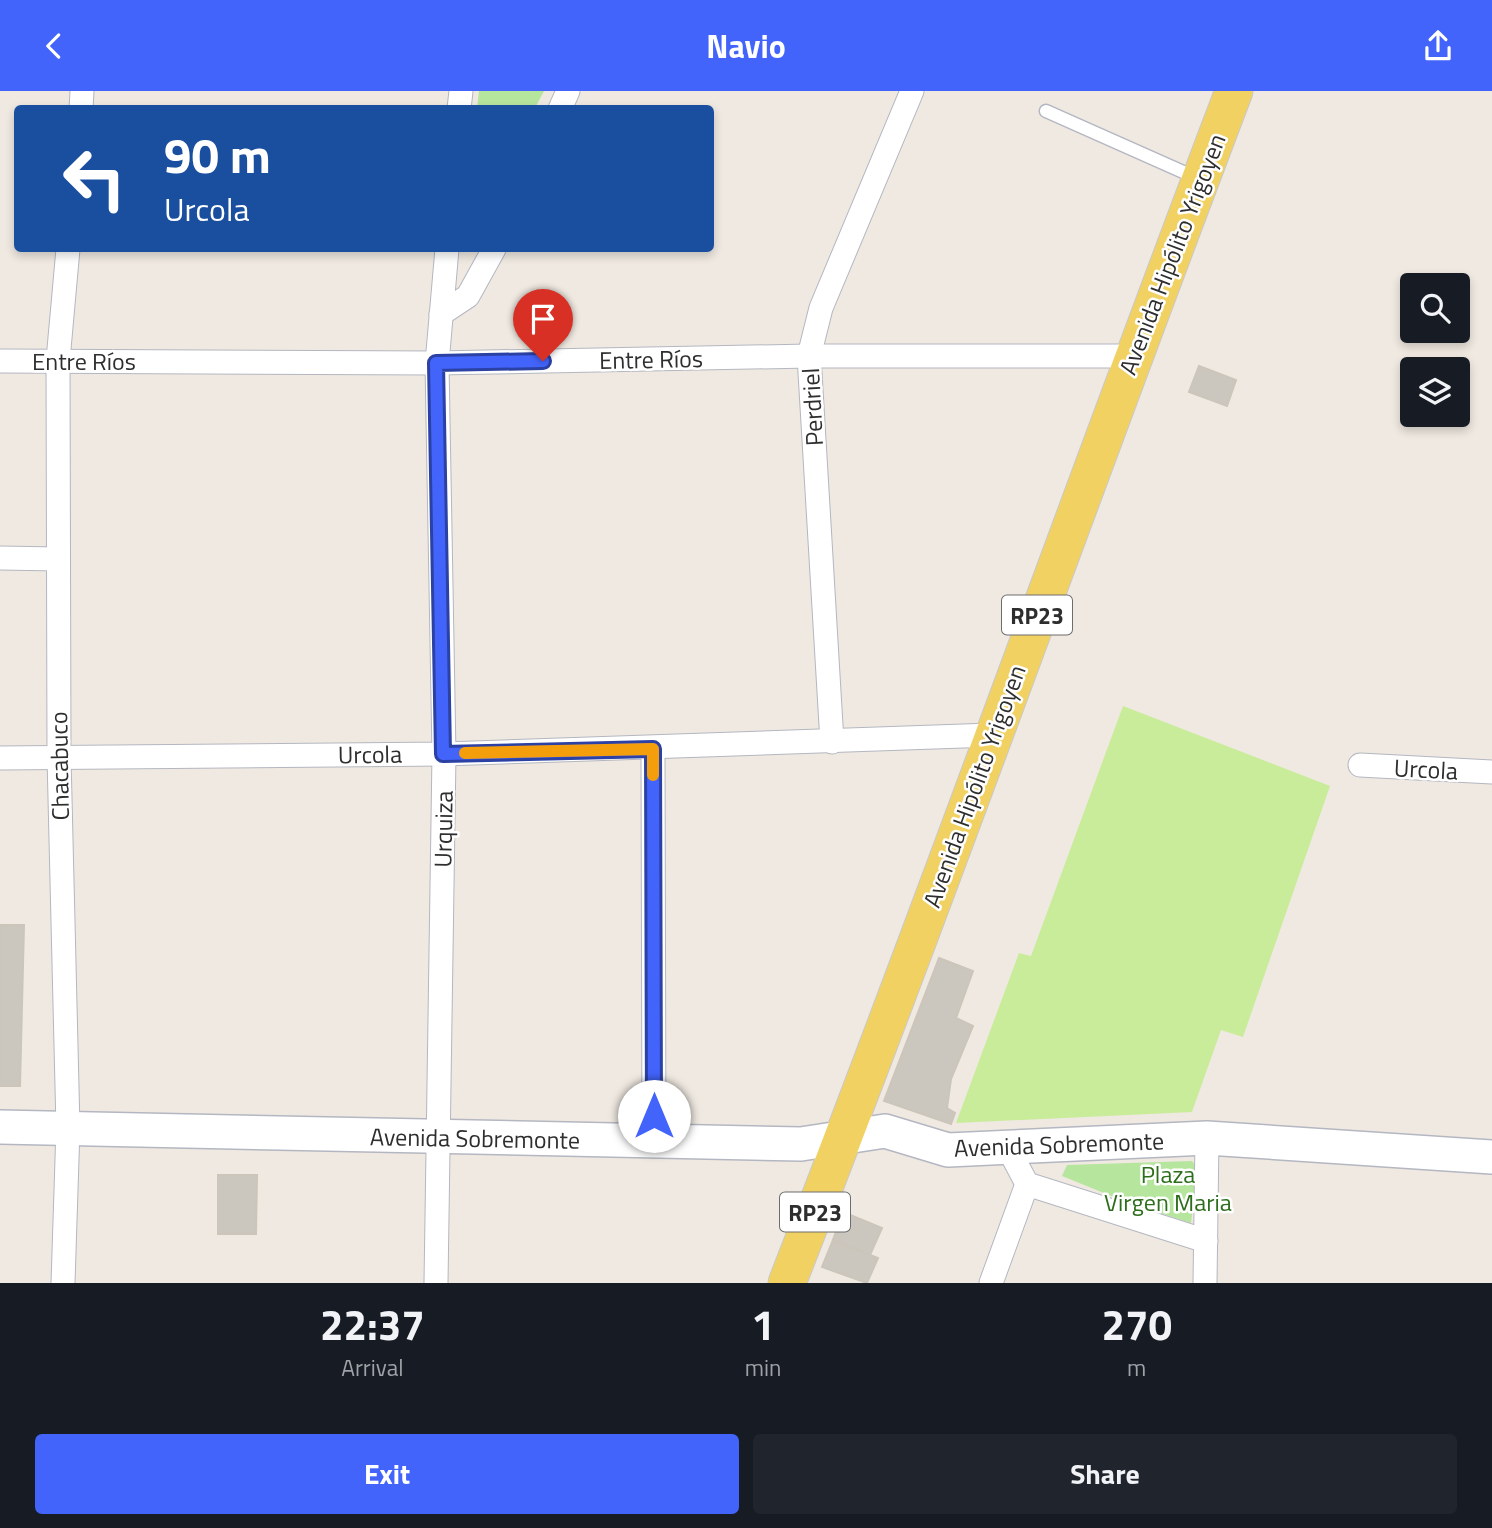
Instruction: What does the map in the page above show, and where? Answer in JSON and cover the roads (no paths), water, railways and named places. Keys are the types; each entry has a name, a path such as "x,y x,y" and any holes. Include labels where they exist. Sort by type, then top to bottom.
{"main road":[{"name":"Avenida Hipólito Yrigoyen","path":"788,1283 841,1140 876,1056 992,735 1234,91"},
{"name":"Avenida Sobremonte","path":"0,1127 801,1144 841,1140 885,1131 948,1150 1207,1138 1492,1157"}],"street":[{"name":"Perdriel","path":"832,742 809,356 821,307 912,91"},
{"name":"Chacabuco","path":"63,1283 68,1128 59,757 58,361 68,252"},
{"name":"Urquiza","path":"436,1283 443,754 436,363 447,252"},
{"path":"441,314 468,296 492,252"},
{"name":"Entre Ríos","path":"0,361 436,363 809,356 1133,356"},
{"path":"0,558 58,559"},
{"name":"Urcola","path":"0,758 443,754 653,749 992,735"},
{"path":"653,749 654,1142"},
{"name":"Urcola","path":"1360,765 1492,772"},
{"path":"1205,1283 1207,1138"},
{"path":"1008,1148 1027,1184 1206,1241"},
{"path":"991,1283 1027,1184"}],"lane":[{"path":"1046,111 1200,180"}],"park label":[{"name":"Plaza Virgen Maria","path":"1168,1188"}]}
